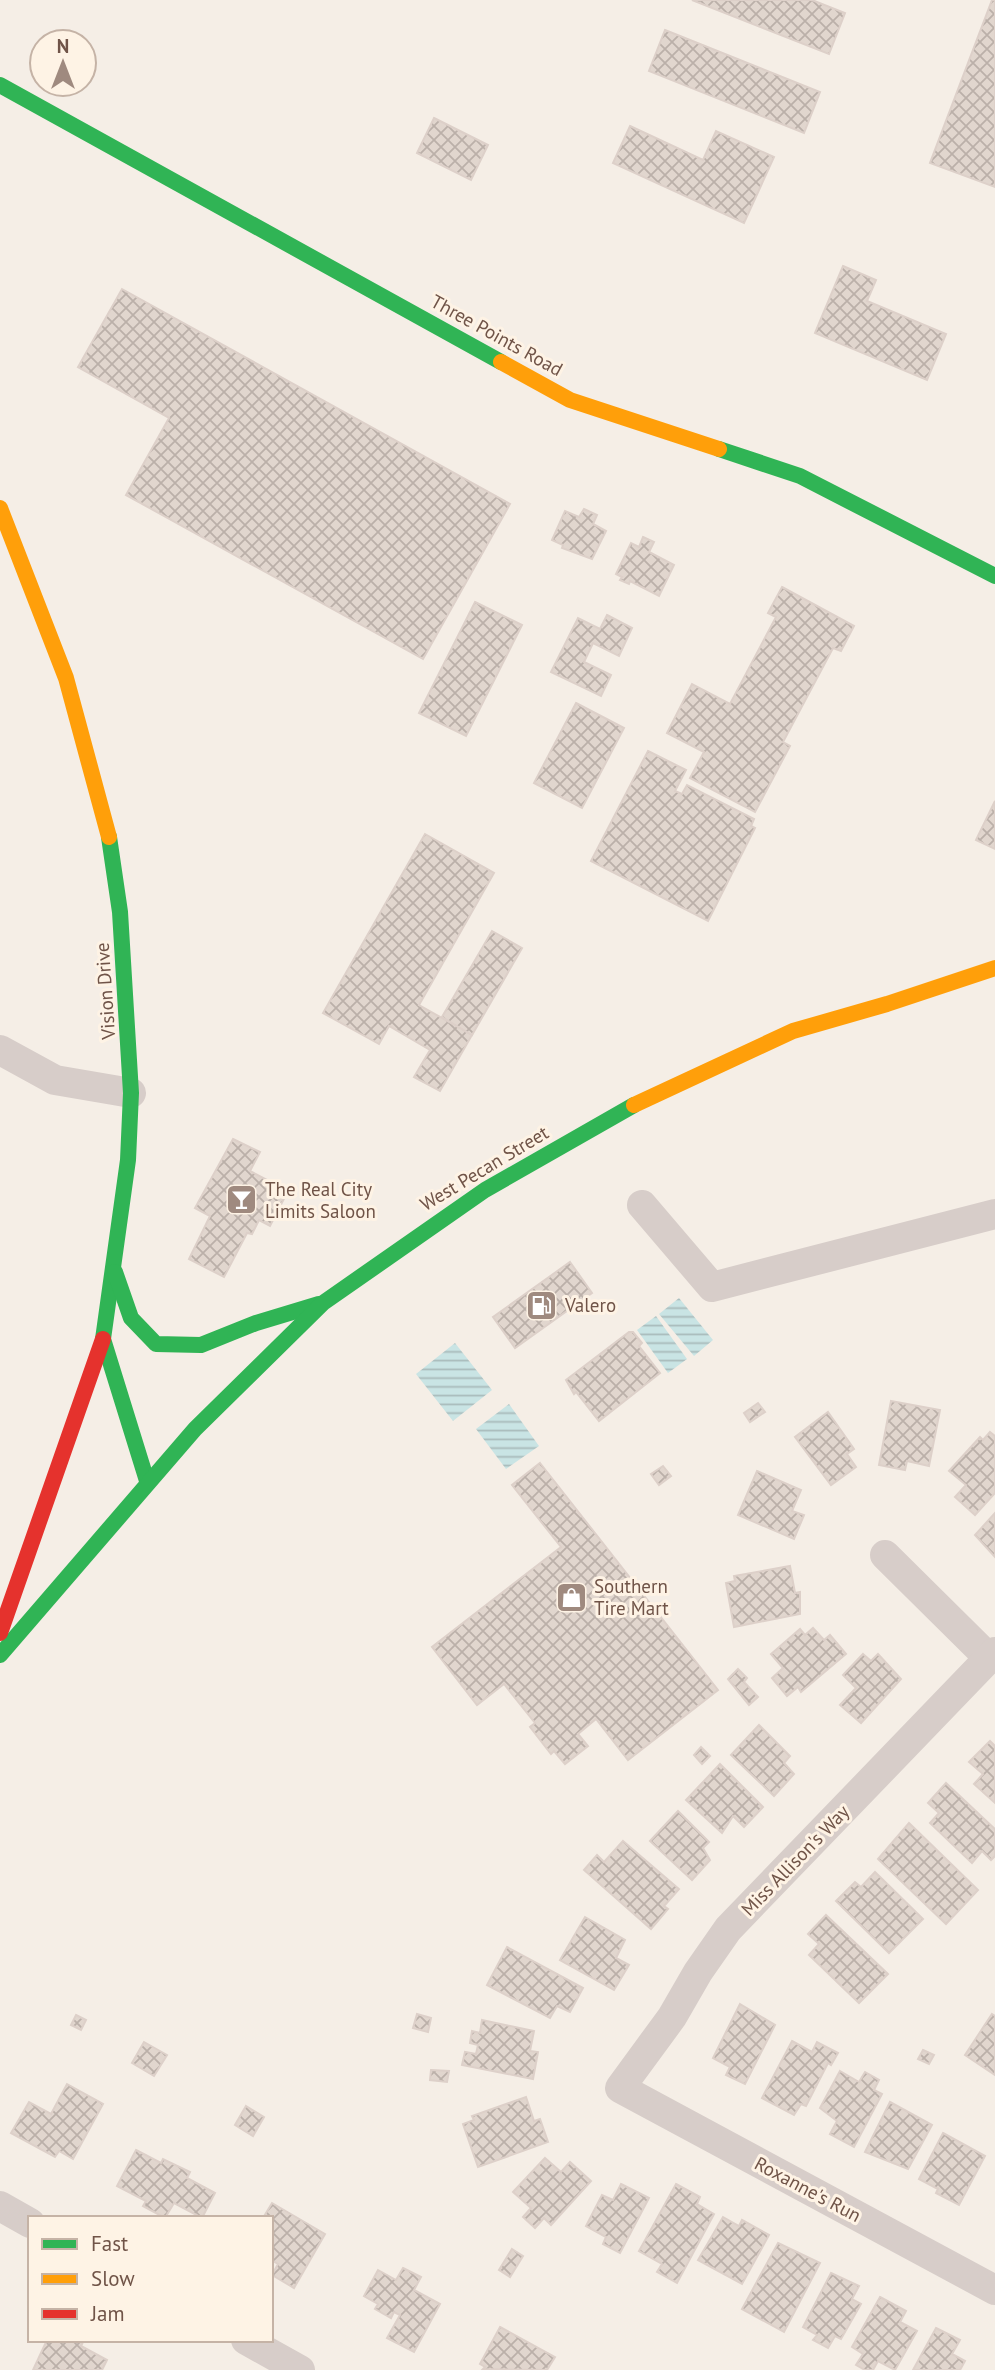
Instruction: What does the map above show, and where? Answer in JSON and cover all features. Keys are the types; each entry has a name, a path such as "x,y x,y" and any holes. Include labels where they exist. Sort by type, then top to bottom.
{"street":[{"name":"Three Points Road","path":"0,85 570,400 800,476 995,576"},
{"name":"Vision Drive","path":"0,508 30,579 66,678 110,840 120,912 131,1093 128,1160 103,1339 147,1481"},
{"name":"West Pecan Street","path":"0,1655 147,1481 324,1302 434,1223 531,1162 674,1085 786,1033 911,997 995,968"},
{"name":"West Pecan Street","path":"911,997 967,997"},
{"path":"0,1051 55,1080 131,1093"},
{"path":"642,1205 712,1287 995,1214"},
{"path":"114,1269 131,1318 156,1344 201,1345 256,1323 324,1302"},
{"path":"0,1633 103,1339"},
{"path":"885,1555 992,1655"},
{"name":"Miss Allison's Way","path":"621,2088 672,2017 698,1972 728,1929 992,1655"},
{"name":"Roxanne's Run","path":"621,2088 992,2282"},
{"path":"0,2206 28,2221"},
{"path":"250,2342 300,2370"}],"water":[{"path":"679,1298 713,1340 694,1356 659,1314"},
{"path":"656,1316 687,1359 668,1373 637,1330"},
{"path":"455,1343 492,1390 453,1421 416,1374"},
{"path":"509,1404 539,1446 506,1469 476,1429"}],"building":[{"path":"692,0 812,0 845,13 829,54"},
{"path":"992,0 995,0 995,187 930,163"},
{"path":"665,30 820,92 804,133 649,71"},
{"path":"434,118 488,145 471,180 417,153"},
{"path":"630,126 703,160 716,131 774,157 744,223 613,163"},
{"path":"843,266 876,280 867,301 946,334 927,380 815,333"},
{"path":"122,289 510,504 423,659 126,495 169,418 78,367"},
{"path":"584,509 597,515 593,524 606,531 592,559 562,548 563,545 552,540 565,511 579,517"},
{"path":"643,537 654,542 649,552 674,565 659,596 630,581 629,584 620,580 622,577 616,574 631,543 639,547"},
{"path":"782,587 854,626 841,651 833,648 783,742 790,746 755,812 690,778 704,752 667,733 692,684 730,704 776,617 768,613"},
{"path":"475,602 522,625 466,736 419,713"},
{"path":"607,615 632,628 619,656 593,643 584,662 611,675 601,696 551,672 578,618 600,629"},
{"path":"576,703 624,728 582,808 534,783"},
{"path":"648,751 686,770 675,791 682,794 687,785 754,819 751,826 755,828 708,921 591,861"},
{"path":"995,801 995,849 976,840"},
{"path":"425,834 494,873 419,1005 472,1035 440,1091 414,1077 430,1050 389,1026 379,1044 323,1013"},
{"path":"492,931 522,948 472,1035 442,1017"},
{"name":"The Real City Limits Saloon","path":"233,1139 260,1152 250,1171 288,1191 270,1226 259,1220 252,1234 247,1233 224,1277 189,1259 210,1216 195,1208"},
{"name":"Valero","path":"570,1262 592,1293 515,1348 493,1317"},
{"path":"629,1332 633,1332 642,1343 639,1346 660,1373 599,1421 576,1392 574,1394 566,1380"},
{"path":"891,1401 940,1410 929,1466 907,1461 905,1470 879,1465"},
{"path":"758,1403 765,1412 750,1422 744,1413"},
{"path":"828,1412 854,1449 847,1454 856,1467 831,1485 795,1437"},
{"path":"990,1432 995,1436 995,1493 975,1515 955,1497 966,1485 949,1471 980,1437 983,1440"},
{"name":"Southern Tire Mart","path":"540,1463 718,1690 628,1760 596,1719 578,1734 588,1746 565,1764 554,1751 551,1754 530,1727 535,1723 504,1684 477,1705 432,1647 561,1547 512,1485"},
{"path":"663,1466 671,1476 659,1485 651,1474"},
{"path":"757,1471 801,1490 792,1511 804,1515 794,1539 738,1515"},
{"path":"995,1513 995,1557 975,1535"},
{"path":"790,1566 795,1593 800,1592 800,1614 734,1627 726,1583 735,1581 734,1576"},
{"path":"813,1628 824,1640 830,1635 846,1654 801,1692 798,1687 787,1696 772,1678 783,1668 771,1654 800,1629 805,1635"},
{"path":"863,1654 871,1661 878,1654 901,1679 861,1723 840,1705 856,1688 843,1675"},
{"path":"738,1669 747,1678 744,1682 758,1697 749,1705 728,1679"},
{"path":"759,1725 790,1756 784,1763 794,1774 774,1796 731,1755"},
{"path":"990,1741 995,1746 995,1803 974,1784 983,1774 969,1762"},
{"path":"701,1747 710,1756 702,1764 694,1755"},
{"path":"720,1764 763,1807 744,1827 733,1816 722,1833 686,1800"},
{"path":"946,1783 995,1829 995,1856 991,1860 982,1851 972,1863 930,1823 939,1813 928,1803"},
{"path":"678,1811 709,1842 703,1848 710,1860 692,1880 650,1841"},
{"path":"909,1823 978,1890 946,1924 878,1859"},
{"path":"623,1841 679,1889 664,1906 668,1909 651,1929 584,1870 597,1855 604,1862"},
{"path":"875,1872 923,1919 889,1953 836,1901 855,1882 861,1887"},
{"path":"826,1915 888,1974 859,2003 809,1955 819,1944 808,1934"},
{"path":"585,1917 625,1940 616,1958 629,1965 614,1990 560,1960"},
{"path":"507,1947 583,1988 570,2012 557,2006 550,2018 487,1985"},
{"path":"740,2004 775,2025 745,2084 726,2075 730,2067 713,2058"},
{"path":"417,2014 431,2018 428,2032 413,2028"},
{"path":"992,2014 995,2016 995,2075 965,2055"},
{"path":"76,2015 86,2020 81,2030 71,2025"},
{"path":"482,2020 534,2031 530,2051 538,2052 533,2079 462,2065 465,2052 476,2054 478,2045 470,2043 472,2031 480,2033"},
{"path":"792,2041 812,2052 817,2042 838,2053 831,2065 828,2063 806,2106 801,2104 794,2115 762,2098"},
{"path":"144,2042 167,2055 154,2076 132,2063"},
{"path":"923,2050 934,2055 929,2064 918,2059"},
{"path":"431,2070 449,2071 447,2082 430,2080"},
{"path":"840,2071 859,2082 865,2072 879,2080 874,2090 882,2094 854,2147 830,2134 837,2121 820,2108"},
{"path":"67,2084 103,2104 73,2159 59,2151 55,2157 11,2133 29,2102 51,2114"},
{"path":"526,2097 534,2121 540,2119 548,2142 478,2167 463,2124 474,2120 472,2116"},
{"path":"890,2102 932,2125 908,2169 865,2152"},
{"path":"246,2106 264,2117 253,2136 235,2125"},
{"path":"943,2133 985,2156 959,2205 936,2193 938,2189 919,2179"},
{"path":"136,2150 161,2163 163,2159 190,2172 187,2178 215,2193 203,2216 174,2203 166,2216 161,2216 143,2206 146,2201 117,2186"},
{"path":"545,2158 561,2172 570,2162 591,2181 551,2225 544,2218 535,2228 523,2217 531,2208 513,2192"},
{"path":"621,2184 649,2198 620,2253 603,2244 606,2237 586,2226 602,2195 613,2200"},
{"path":"676,2184 700,2197 697,2204 714,2214 677,2283 657,2272 662,2264 639,2251"},
{"path":"272,2203 325,2234 294,2288 273,2276 278,2264 273,2261 273,2216 264,2216"},
{"path":"723,2217 739,2226 742,2220 769,2235 742,2284 698,2260"},
{"path":"778,2243 820,2263 784,2332 742,2309"},
{"path":"512,2249 523,2256 510,2277 499,2270"},
{"path":"403,2268 421,2277 414,2290 440,2304 414,2352 387,2338 400,2315 394,2312 391,2318 375,2309 378,2304 364,2296 378,2270 396,2280"},
{"path":"831,2273 859,2286 852,2299 861,2304 841,2339 835,2336 828,2348 813,2340 817,2335 803,2327"},
{"path":"880,2297 906,2311 900,2322 917,2331 895,2370 878,2361 873,2370 865,2370 856,2365 863,2354 852,2347"},
{"path":"500,2327 555,2357 547,2370 483,2369 485,2367 480,2364"},
{"path":"936,2328 960,2340 952,2354 965,2361 960,2370 913,2370"},
{"path":"46,2342 83,2342 81,2346 107,2360 102,2370 33,2370"}],"traffic: fast":[{"path":"0,85 501,362"},
{"path":"719,449 800,476 995,576"},
{"path":"109,837 120,912 131,1093 128,1160 103,1339 147,1481"},
{"path":"0,1655 195,1429 323,1303 485,1190 634,1105"},
{"path":"115,1272 131,1318 156,1344 201,1345 256,1323 319,1304"}],"traffic: slow":[{"path":"501,362 570,400 719,449"},
{"path":"0,508 66,678 109,837"},
{"path":"634,1105 793,1031 887,1004 995,968"}],"traffic: jam":[{"path":"0,1633 103,1339"}],"place":[{"name":"The Real City Limits Saloon","path":"242,1200"},
{"name":"Valero","path":"542,1305"},
{"name":"Southern Tire Mart","path":"571,1597"}]}
